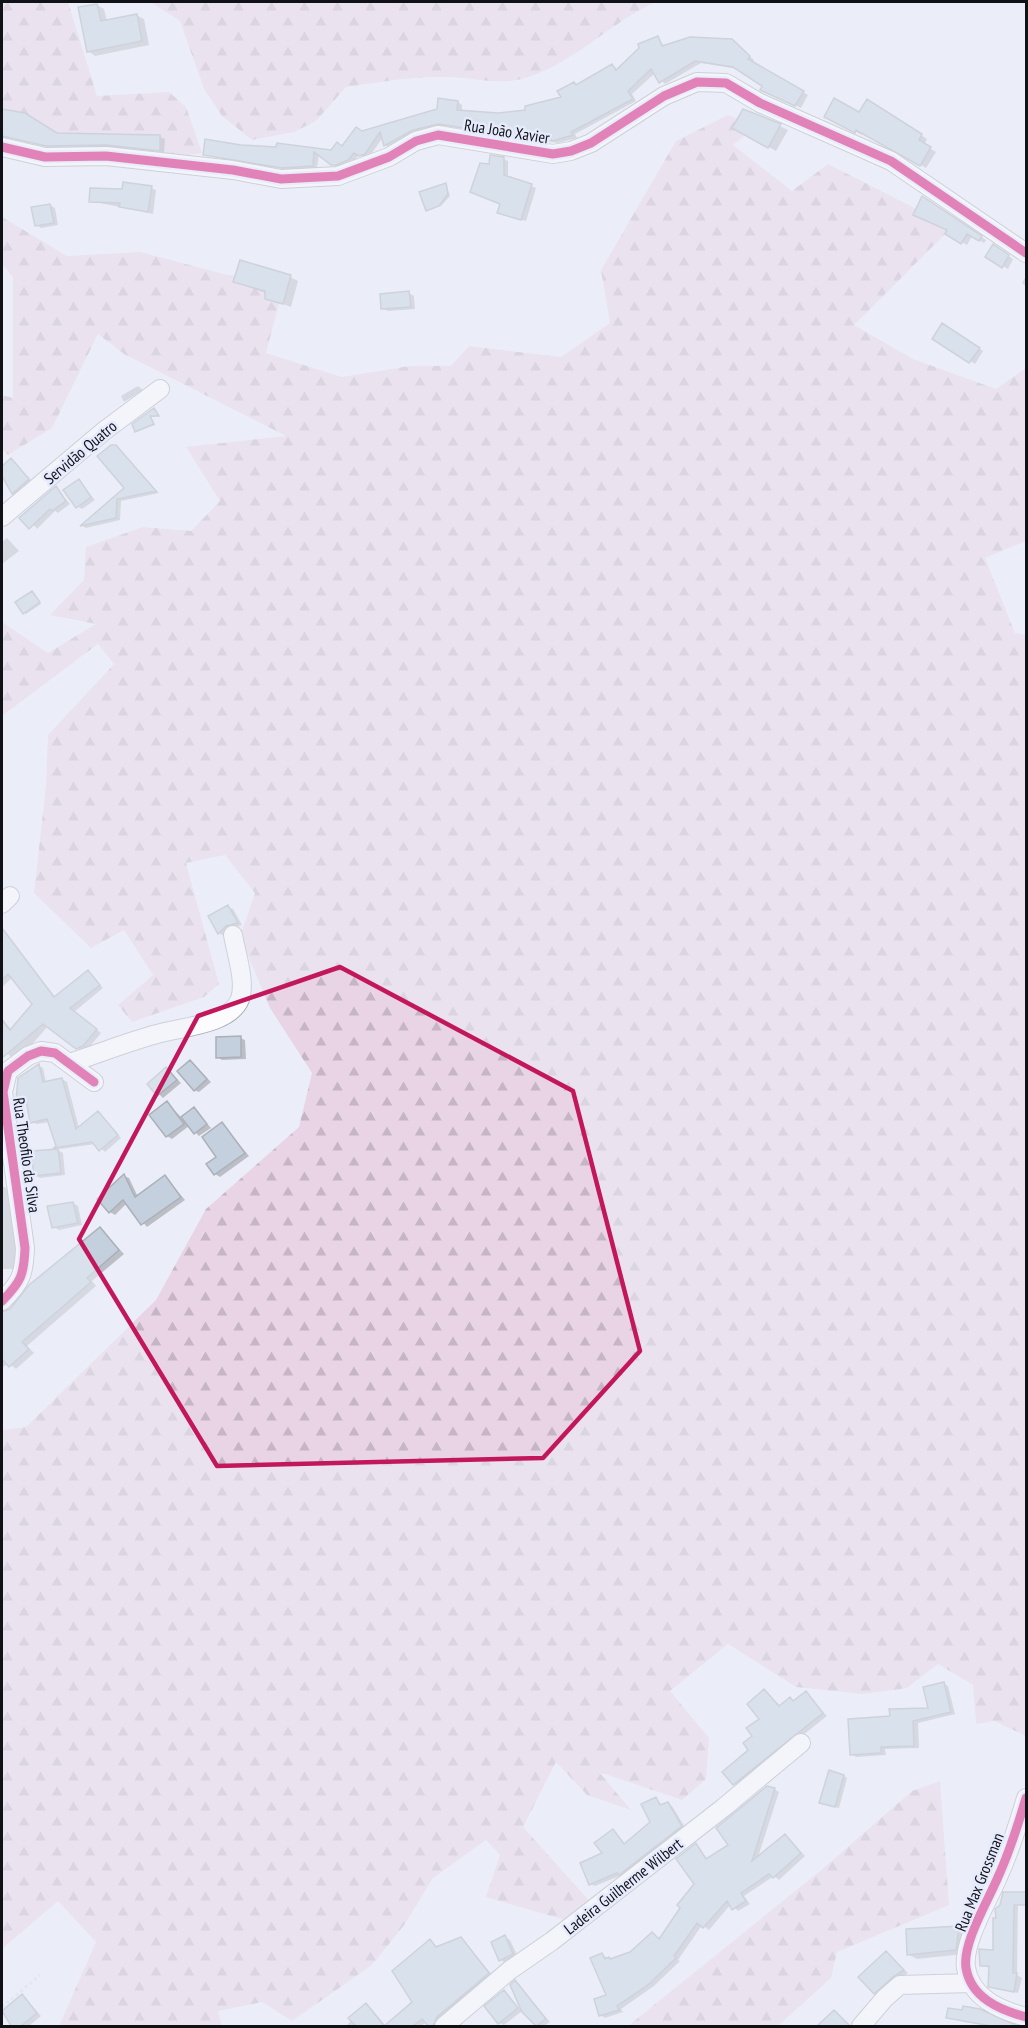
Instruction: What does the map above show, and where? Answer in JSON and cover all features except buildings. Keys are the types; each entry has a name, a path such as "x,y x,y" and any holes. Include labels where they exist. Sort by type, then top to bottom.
{"street":[{"name":"Rua João Xavier","path":"2,147 45,157 106,156 281,179 338,176 389,157 416,141 438,135 553,154 571,151 591,143 664,96 697,82 726,83 759,103 891,162 1026,253"},
{"name":"Servidão Quatro","path":"2,517 104,431 160,389"},
{"path":"69,1063 158,1034 200,1026 232,1010 242,990 232,935"},
{"name":"Rua Theofilo da Silva","path":"2,1301 19,1284 24,1270 25,1248 3,1092 8,1071 28,1056 41,1051 55,1053 94,1082"},
{"name":"Ladeira Guilherme Wilbert","path":"444,2026 510,1970 552,1941 705,1822 801,1743"},
{"name":"Rua Max Grossman","path":"971,1983 966,1966 969,1948 1011,1845 1026,1798"},
{"path":"861,2026 885,1998 900,1985 971,1983 984,1999 1004,2011 1026,2017"}],"path":[{"path":"2,2007 40,1975"}],"highlighted area":[{"path":"340,967 573,1091 640,1351 543,1458 217,1466 79,1239 198,1016"}],"green space":[{"path":"2,2 68,2 97,96 169,92 186,107 202,153 158,159 102,149 43,131 2,134"},
{"path":"150,2 656,2 639,10 576,53 543,72 506,81 422,77 346,87 316,121 294,132 252,140 222,116 204,89 180,21"},
{"path":"728,115 755,127 733,145 792,191 828,164 952,227 854,325 913,359 996,389 1026,368 1026,541 985,558 1015,633 1026,635 1026,1736 994,1721 976,1724 973,1685 938,1664 907,1688 863,1694 796,1687 728,1644 670,1691 709,1738 706,1779 682,1800 599,1772 631,1810 587,1795 556,1762 523,1827 594,1906 572,1922 486,1897 500,1855 486,1840 433,1878 405,1924 372,1965 292,2021 262,2002 218,2011 222,2026 59,2026 96,1942 58,1901 2,1949 2,1430 26,1427 156,1300 206,1209 299,1127 312,1073 270,1008 240,937 255,893 225,855 186,863 219,984 204,997 132,1022 118,1005 153,975 124,930 91,948 34,893 46,785 48,735 114,664 98,644 2,716 2,622 48,653 96,624 50,615 84,580 86,547 143,527 191,531 220,501 186,447 286,436 124,354 98,334 52,428 8,455 2,449 2,395 13,398 13,277 2,264 2,217 67,256 140,252 228,275 286,277 266,353 342,377 410,366 451,366 469,346 561,357 610,323 601,270 676,141"},
{"path":"940,1781 949,1905 837,1952 831,1978 778,2026 628,2026 820,1871 912,1791"}],"cycle path":[{"path":"2,147 45,157 106,156 233,170 281,179 338,176 389,157 416,141 438,135 553,154 571,151 591,143 664,96 697,82 726,83 760,103 891,161 1026,253"},
{"path":"2,1301 20,1278 24,1265 25,1248 3,1092 8,1071 28,1056 41,1051 55,1053 94,1082"},
{"path":"1026,1798 1006,1857 972,1934 966,1958 969,1978 980,1995 1006,2011 1026,2017"}]}
